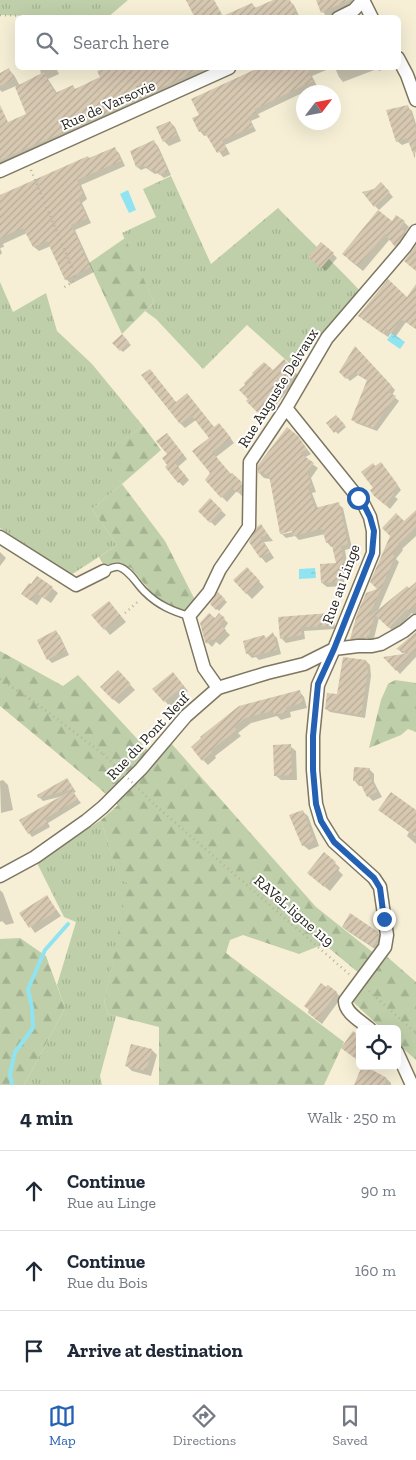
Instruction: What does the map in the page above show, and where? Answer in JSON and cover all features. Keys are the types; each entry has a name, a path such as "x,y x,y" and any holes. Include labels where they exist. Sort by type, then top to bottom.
{"street":[{"path":"344,15 358,8 363,0"},
{"path":"363,0 370,15"},
{"path":"401,61 412,73 416,100"},
{"name":"Rue de Varsovie","path":"0,171 225,70"},
{"name":"Rue Auguste Delvaux","path":"189,616 209,592 220,569 249,527 250,462 286,408 328,338 405,247 416,230"},
{"name":"Rue au Linge","path":"286,408 364,505 374,531 372,553 318,684 313,736 316,804 321,821 334,842 374,878 380,888 387,935 385,947 346,997 345,1007 365,1025"},
{"path":"0,537 76,584 104,570"},
{"path":"189,616 204,668 218,688"},
{"name":"Rue du Pont Neuf","path":"0,876 41,852 103,807 140,769 186,716 218,688 304,664 334,649 381,644 404,631 416,621"},
{"path":"401,1061 412,1085"}],"lane":[{"path":"104,570 121,568 147,594 168,610 189,616"}],"path":[{"path":"0,15 15,15"},
{"path":"129,70 146,105"},
{"path":"26,159 75,275 73,282 62,289"},
{"path":"125,613 147,594"},
{"name":"RAVeL ligne 119","path":"0,679 103,754 156,806 416,1033"}],"green space":[{"path":"0,0 128,0 110,15 0,15"},
{"path":"171,176 211,264 278,208 362,293 323,336 318,333 296,369 247,325 203,369 156,319 145,311 154,302 122,233 156,217 143,189"},
{"path":"125,238 154,302 122,334 89,263"},
{"path":"0,282 13,312 46,293 57,331 92,364 143,426 103,456 122,484 92,509 117,545 71,575 0,528"},
{"path":"143,426 161,450 122,484 102,456"},
{"path":"122,484 165,541 196,602 188,613 170,608 158,600 131,568 117,564 103,564 99,557 117,545 92,509"},
{"path":"0,651 63,686 78,675 155,758 170,742 316,907 375,954 360,974 324,944 299,954 243,935 230,940 226,953 344,1042 324,1085 159,1085 159,1027 108,1014 104,1003 128,883 119,880 101,820 118,805 0,706"},
{"path":"395,680 416,683 416,732 408,729 401,735 369,748 381,700 388,684"},
{"path":"101,820 119,879 129,883 104,1003 108,1014 116,1016 100,1076 102,1085 24,1085 65,1008 57,985 76,922 64,917 37,863"},
{"path":"20,938 46,956 65,1008 24,1085 0,1085 0,939"},
{"path":"384,954 416,982 416,1060 401,1047 401,1025 378,1025 351,1000"}],"water":[{"path":"128,190 136,210 129,213 120,194"},
{"path":"392,333 405,342 400,349 387,340"},
{"path":"315,568 316,578 299,579 299,569"}],"building":[{"path":"186,0 214,0 222,15 194,15"},
{"path":"273,0 290,0 297,15 225,15 252,3 255,8"},
{"path":"316,0 349,0 321,13"},
{"path":"9,68 14,79 0,86 0,73"},
{"path":"199,70 92,120 0,160 0,105 8,122 26,114 15,87 44,72 55,93 73,85 75,89 100,77 97,71"},
{"path":"254,70 308,70 313,81 305,85 296,85 296,89 255,109 256,113 248,117 253,127 222,140 227,149 217,153 204,131 199,132 192,118 199,115 191,99"},
{"path":"408,105 416,129 415,159 407,138 396,142 386,110"},
{"path":"170,121 177,135 163,142 156,127"},
{"path":"154,140 168,171 159,175 154,169 150,171 148,166 136,167 130,151"},
{"path":"115,147 121,161 77,180 83,194 78,198 87,218 71,225 90,267 65,280 47,241 33,247 23,228 0,238 0,195 88,156 89,158"},
{"path":"381,182 390,192 374,207 362,192 374,189"},
{"path":"378,210 392,221 396,215 405,221 400,228 405,232 395,247 385,234 358,266 342,254"},
{"path":"321,242 334,253 321,268 308,257"},
{"path":"416,245 416,271 404,261"},
{"path":"388,279 407,297 416,284 416,329 401,319 391,333 386,329 383,334 358,316"},
{"path":"122,334 129,342 120,351 112,343"},
{"path":"355,346 392,386 388,392 396,396 373,428 351,420 367,380 354,372 346,379 339,372"},
{"path":"284,359 295,371 260,415 246,401 248,399 239,390 245,385 244,383 252,373 264,362 273,370"},
{"path":"150,369 176,402 187,393 214,427 219,423 231,438 212,452 231,474 242,482 238,493 232,488 221,498 205,480 210,473 192,451 209,438 191,415 180,424 141,375"},
{"path":"336,415 345,425 334,433 326,423"},
{"path":"287,427 298,436 307,449 300,453 314,463 307,472 312,487 308,488 315,508 339,502 348,544 341,546 344,565 339,566 340,582 321,583 320,564 336,563 331,542 326,543 322,529 293,536 292,531 280,534 269,475 258,473 258,465"},
{"path":"167,433 184,455 175,463 186,476 178,483 165,467 167,465 162,458 167,454 156,441"},
{"path":"381,462 398,485 392,492 394,494 385,505 374,496 370,490 373,488 361,472 373,463 375,466"},
{"path":"210,498 222,510 210,523 198,511"},
{"path":"416,510 416,527 398,544 400,545 392,554 395,557 368,618 407,586 409,588 416,582 416,606 409,612 407,609 389,628 375,615 368,638 361,634 359,638 350,639 357,614 366,593 377,589 370,582 390,536 382,528 396,513 404,521"},
{"path":"261,524 269,536 260,537 270,552 260,558 249,542 257,527"},
{"path":"247,567 260,581 246,594 233,580"},
{"path":"37,576 53,587 45,599 36,593 31,601 21,594"},
{"path":"218,592 225,599 216,610 210,604"},
{"path":"109,601 121,616 104,630 91,615"},
{"path":"209,613 215,618 219,613 225,618 220,624 226,630 215,642 211,639 207,644 200,623"},
{"path":"330,613 331,626 300,627 302,635 280,639 278,617"},
{"path":"56,630 66,650 47,660 37,640"},
{"path":"273,632 277,650 253,656 252,652 246,654 243,641 264,635 266,638"},
{"path":"416,632 416,650 396,671 383,657 410,653 396,649"},
{"path":"343,657 366,660 368,672 361,715 325,709 327,693 337,694"},
{"path":"118,670 131,684 113,700 100,687"},
{"path":"173,672 184,686 164,702 152,689"},
{"path":"300,690 303,703 286,707 287,712 274,715 273,711 245,718 234,727 237,730 211,750 212,752 202,761 191,747 200,737 239,706"},
{"path":"291,744 292,775 274,776 273,745"},
{"path":"354,767 370,768 369,775 377,792 367,797 359,781 353,781"},
{"path":"67,778 74,789 38,798 37,795"},
{"path":"72,790 78,799 45,819 48,823 28,834 19,820"},
{"path":"391,792 416,810 416,837 378,810"},
{"path":"303,810 314,841 302,846 289,815"},
{"path":"324,852 336,862 334,864 339,869 324,887 307,873"},
{"path":"47,895 57,911 29,928 19,913"},
{"path":"350,913 378,932 378,938 373,947 342,927"},
{"path":"321,983 326,987 328,985 337,992 317,1020 308,1013 309,1010 304,1006"},
{"path":"353,1031 356,1034 356,1059 341,1048"},
{"path":"131,1044 152,1049 146,1071 125,1066"},
{"path":"360,1070 372,1070 387,1078 384,1085 354,1085"}],"waterway":[{"path":"12,1085 10,1074 15,1052 33,1028 32,1008 28,989 45,950 68,924"}],"route":[{"path":"358,498 370,517 374,531 372,553 318,684 313,736 313,770 316,804 321,821 334,842 374,878 380,888 384,919"}]}
